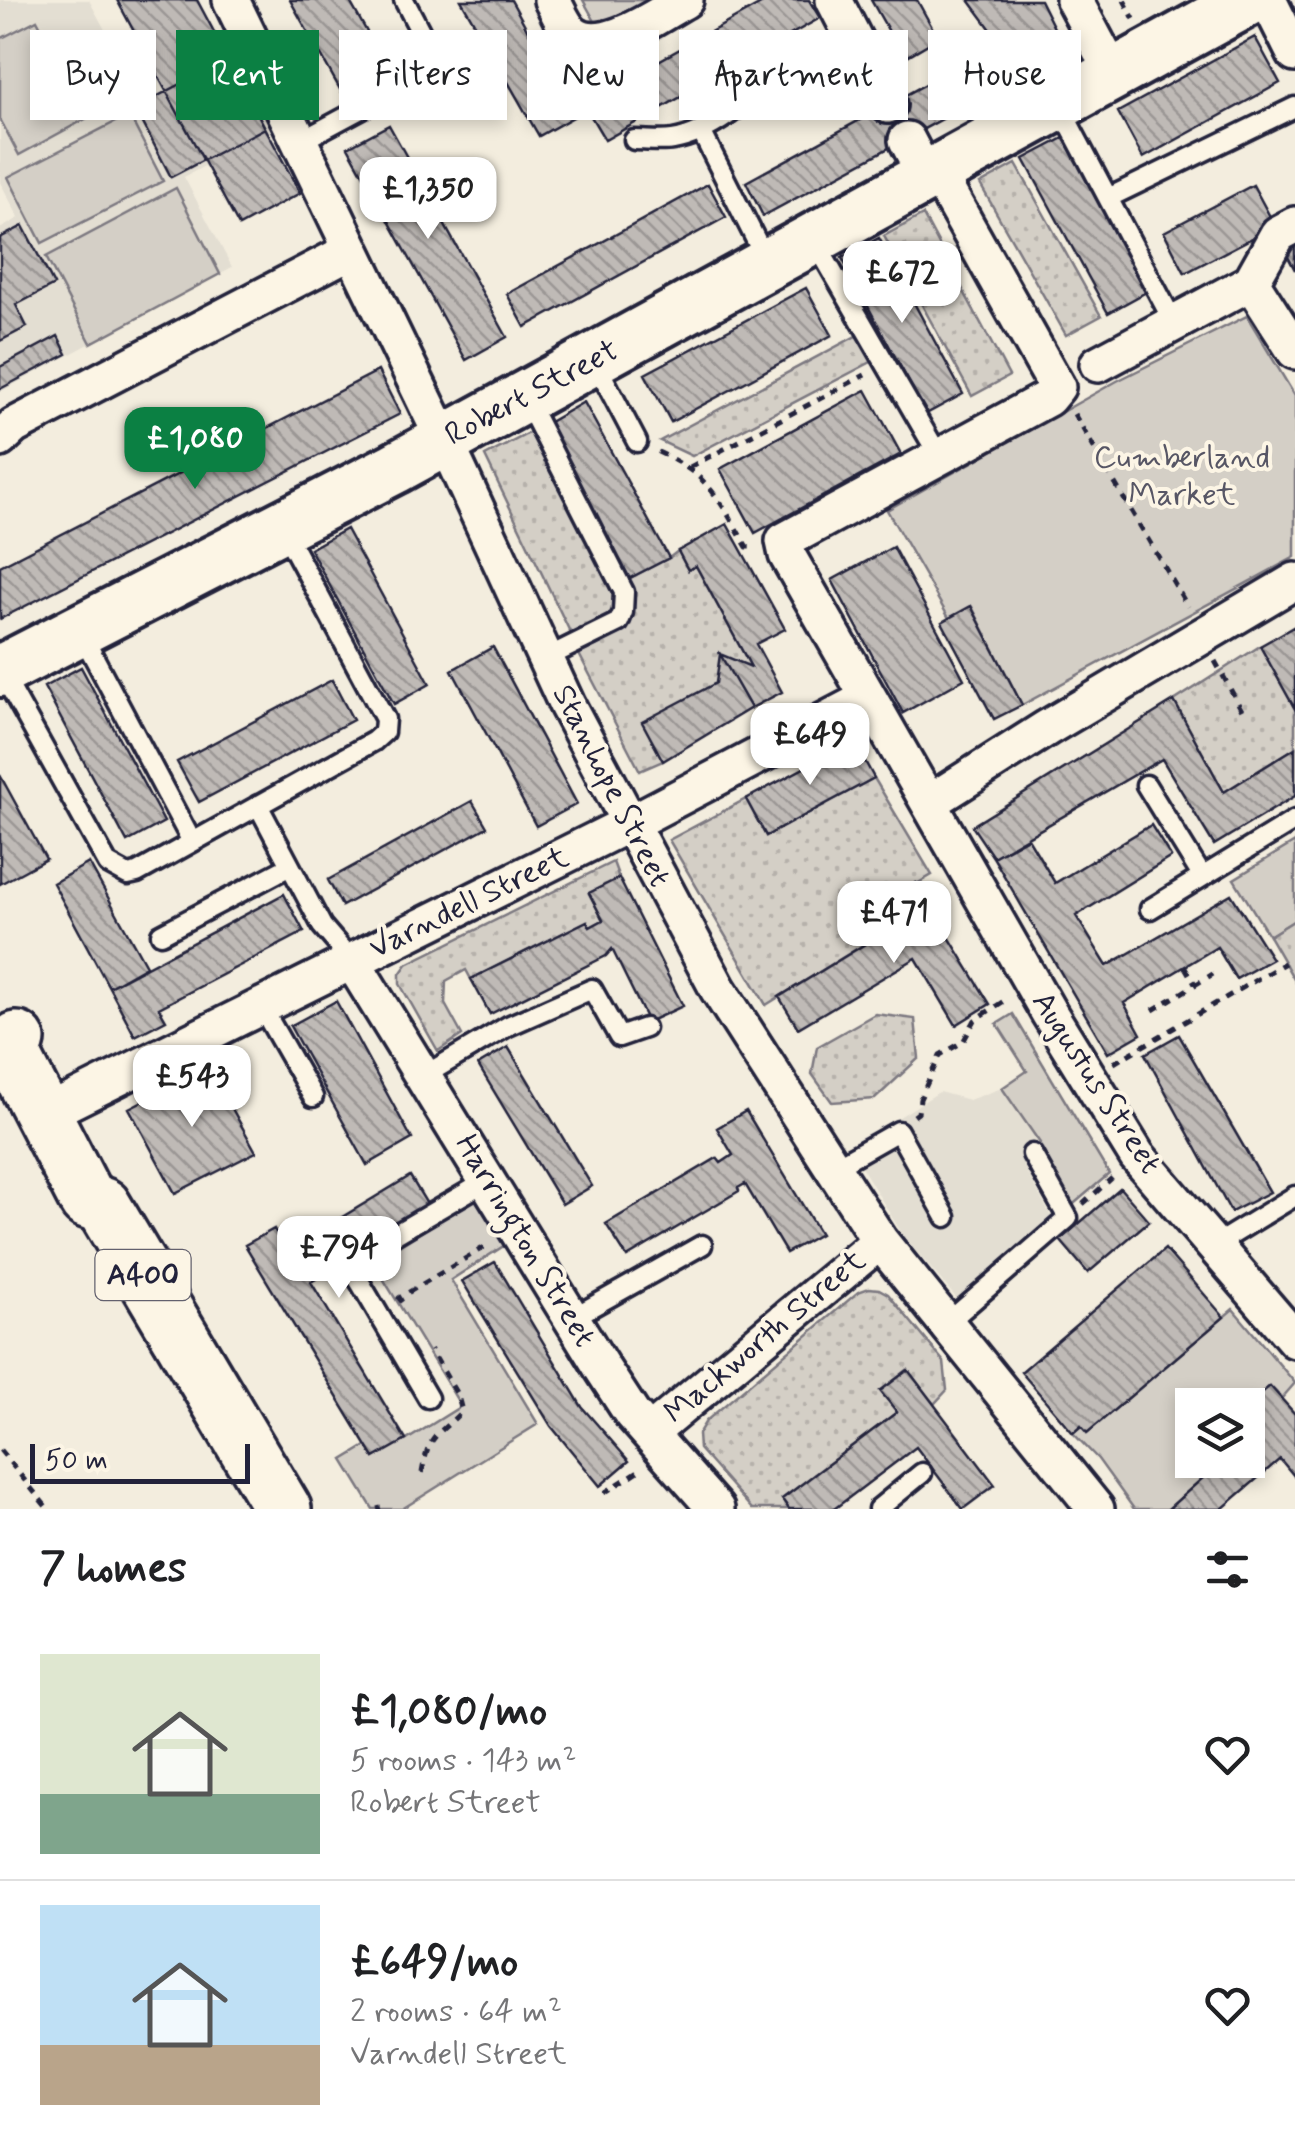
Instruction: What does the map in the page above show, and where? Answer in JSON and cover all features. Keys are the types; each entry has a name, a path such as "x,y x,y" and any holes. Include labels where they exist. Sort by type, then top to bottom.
{"highway":[{"name":"A400","path":"9,1023 34,1043 67,1103 109,1189 104,1206"},
{"name":"A400","path":"9,1023 12,1055 86,1200 104,1206 283,1509"}],"street":[{"name":"Stanhope Street","path":"231,0 546,658 628,823 718,989 880,1241 1096,1509"},
{"path":"552,0 570,32 584,40 600,41 621,36 685,0"},
{"path":"834,0 849,30"},
{"path":"1074,0 1114,75"},
{"name":"Robert Street","path":"1081,94 1249,0"},
{"path":"1268,0 1295,54"},
{"name":"Robert Street","path":"0,671 282,527 814,240 924,164 1027,120"},
{"path":"924,164 1057,387 1048,398 784,541 787,555 929,803 1295,580"},
{"path":"1098,364 1251,282 1278,234 1295,225"},
{"path":"0,439 14,426 350,251"},
{"path":"1251,282 1295,351"},
{"name":"Varndell Street","path":"67,1103 628,823 868,698"},
{"name":"Augustus Street","path":"929,803 1137,1156 1292,1329"},
{"name":"Harrington Street","path":"352,961 632,1414 716,1509"},
{"name":"Mackworth Street","path":"657,1441 880,1241"}],"lane":[{"path":"301,141 439,67 404,0"},
{"path":"1108,198 1295,107"},
{"path":"634,140 674,140 718,120"},
{"path":"1067,120 1174,323"},
{"path":"701,131 768,265"},
{"path":"814,240 939,456"},
{"path":"594,360 637,442"},
{"path":"524,398 624,592 618,622 546,658"},
{"path":"0,671 108,864 118,872 137,873 384,732 385,720 282,527"},
{"path":"79,630 191,840"},
{"path":"1146,786 1202,876"},
{"path":"258,805 322,926 352,961"},
{"path":"1150,909 1295,820"},
{"path":"161,934 290,866"},
{"path":"424,1075 508,1026 592,990 619,1037 645,1028"},
{"path":"262,1006 313,1097"},
{"path":"831,1169 898,1131 946,1217"},
{"path":"946,1324 1068,1218 1032,1154"},
{"path":"428,1398 348,1262 488,1180"},
{"path":"1215,1245 1295,1196"},
{"path":"572,1318 702,1245"},
{"path":"878,1509 922,1473"}],"path":[{"path":"690,467 886,364"},
{"path":"1057,387 1134,510 1245,716"},
{"path":"637,442 690,467 711,487 748,548 784,541"},
{"path":"1090,1077 1285,963"},
{"path":"1185,967 1196,984"},
{"path":"1153,1010 1213,974"},
{"path":"898,1131 918,1113 920,1099 940,1055 963,1042 976,1020 1032,983"},
{"path":"1068,1218 1137,1156"},
{"path":"409,1314 399,1298 517,1228"},
{"path":"422,1474 425,1455 435,1434 462,1411 458,1396 428,1346"},
{"path":"604,1493 626,1481 657,1441"},
{"path":"0,1450 48,1509"}],"shaded area":[{"path":"0,0 89,0 105,30 30,30 30,120 156,120 156,75 176,65 176,120 273,120 277,127 184,177 232,267 0,392 0,229 19,218 0,182"},
{"path":"1002,1088 1040,1143 1023,1165 1053,1220 958,1300 904,1237 850,1148 939,1092 969,1100"}],"green space":[{"path":"583,0 659,0 605,30 600,30"},
{"path":"37,20 42,30 30,30 30,120 83,120 19,155 0,119 0,39"},
{"path":"119,120 132,120 163,181 42,243 8,177"},
{"path":"1016,164 1101,316 1066,335 980,184"},
{"path":"176,188 220,274 91,343 46,257"},
{"path":"923,215 1009,376 972,396 884,236"},
{"name":"Cumberland Market","path":"1247,316 1295,396 1295,557 1022,705 972,607 949,618 887,510 1117,381"},
{"path":"858,335 873,361 692,456 660,441"},
{"path":"531,432 616,596 606,617 572,636 485,456"},
{"path":"678,551 688,570 696,566 751,667 643,722 663,761 640,771 579,654 614,635 629,618 632,594 628,579"},
{"path":"1260,646 1295,709 1295,748 1224,792 1174,701"},
{"path":"874,778 932,875 889,900 905,925 891,934 887,930 766,1005 669,840 746,799 766,836"},
{"path":"1295,842 1295,920 1269,936 1234,879"},
{"path":"613,862 619,878 589,893 603,920 590,927 586,922 471,979 466,970 446,981 445,1004 462,1035 438,1051 400,984 400,974 407,964"},
{"path":"1295,920 1295,981 1269,936"},
{"path":"875,1014 915,1019 919,1058 875,1099 832,1102 812,1074 817,1047"},
{"path":"1013,1014 1109,1174 1069,1208 1035,1150 1040,1143 1002,1088 1027,1071 997,1024"},
{"path":"476,1198 505,1245 451,1280 538,1424 402,1509 373,1509 343,1460 396,1428 405,1441 461,1406 373,1262"},
{"path":"869,1288 888,1294 944,1362 947,1390 934,1404 907,1370 881,1391 897,1412 782,1499 789,1509 752,1509 699,1449 698,1434 706,1421 858,1292"},
{"path":"1233,1309 1295,1383 1282,1398 1270,1386 1265,1390 1175,1388 1175,1478 1203,1478 1168,1509 1134,1509 1098,1459 1073,1433 1081,1426 1088,1432"}],"building":[{"path":"117,0 197,0 213,30 176,30 176,109 156,72 156,30 133,30"},
{"path":"290,0 349,0 366,30 339,30 339,87 319,52 319,30 307,30"},
{"path":"461,0 511,0 528,30 527,115 507,80 507,30 478,30"},
{"path":"768,0 809,0 820,18 799,30 714,30"},
{"path":"871,0 917,0 934,30 928,30 928,44 908,56 908,30 888,30"},
{"path":"969,0 1040,0 1055,30 991,30"},
{"path":"1255,37 1280,83 1143,158 1118,112"},
{"path":"679,50 679,98 659,109 659,61"},
{"path":"928,83 928,120 940,120 763,216 746,182 860,120 908,120 908,94"},
{"path":"176,87 176,120 261,120 265,128 171,177 141,120 156,120 156,97"},
{"path":"182,120 261,120 300,193 239,226"},
{"path":"530,120 568,120 539,136"},
{"path":"593,120 640,120 605,140"},
{"path":"389,125 507,337 466,360 348,147"},
{"path":"389,125 507,337 466,360 348,147"},
{"path":"1064,138 1148,291 1108,313 1024,159"},
{"path":"708,184 726,217 525,327 507,294"},
{"path":"708,184 726,217 525,327 507,294"},
{"path":"1253,185 1275,226 1185,273 1164,232"},
{"path":"23,226 54,285 16,305 27,327 0,341 0,238"},
{"path":"879,238 963,394 926,414 842,258"},
{"path":"1295,243 1295,270 1284,249"},
{"path":"806,288 832,335 671,422 645,374"},
{"path":"58,336 67,354 0,389 0,367"},
{"path":"378,371 400,414 0,619 0,566"},
{"path":"866,390 901,454 755,533 720,469"},
{"path":"584,402 669,558 628,579 544,425"},
{"path":"727,524 785,629 756,644 782,692 751,708 720,654 751,667 696,566 688,570 678,551"},
{"path":"346,529 430,684 394,704 310,549"},
{"path":"893,547 964,679 903,713 832,580"},
{"path":"971,606 1022,705 994,719 942,622"},
{"path":"1295,626 1295,709 1260,646"},
{"path":"493,647 577,804 536,826 452,670"},
{"path":"720,654 751,708 663,761 642,722 716,683"},
{"path":"81,667 164,822 127,842 44,687"},
{"path":"332,680 353,720 199,802 177,762"},
{"path":"1174,701 1224,792 1295,748 1295,796 1214,845 1162,759 993,857 972,826"},
{"path":"854,741 874,778 766,836 746,799"},
{"path":"0,775 46,859 0,884"},
{"path":"472,801 487,827 342,906 328,880"},
{"path":"1151,825 1171,857 1076,916 1107,966 1231,894 1272,959 1236,979 1217,947 1124,1003 1141,1034 1108,1053 993,857 1028,838 1055,883"},
{"path":"89,863 146,966 109,987 53,883"},
{"path":"619,878 683,1006 648,1022 612,949 606,956 490,1014 471,979 587,921 590,927 603,920 589,893"},
{"path":"916,883 990,1004 956,1025 916,958 798,1028 779,997 888,930 891,934 905,925 889,900"},
{"path":"284,894 304,932 159,1008 166,1020 135,1036 109,987"},
{"path":"336,1001 412,1139 367,1165 290,1026"},
{"path":"1179,1035 1270,1192 1231,1212 1145,1054"},
{"path":"508,1047 592,1186 562,1204 478,1065"},
{"path":"209,1067 256,1152 175,1193 129,1108"},
{"path":"746,1111 820,1234 786,1253 745,1184 627,1257 606,1224 717,1158 721,1163 733,1155 717,1128"},
{"path":"410,1176 430,1209 311,1282 406,1440 374,1458 245,1245 274,1229 286,1251"},
{"path":"1120,1188 1149,1221 1088,1273 1060,1240"},
{"path":"1165,1249 1224,1317 1087,1433 1081,1426 1073,1433 1021,1372"},
{"path":"495,1262 582,1407 629,1461 600,1486 551,1426 462,1281"},
{"path":"908,1370 995,1485 963,1509 916,1447 834,1509 789,1509 782,1499 897,1412 880,1391"},
{"path":"1270,1386 1295,1414 1295,1477 1280,1459 1265,1472 1265,1390"},
{"path":"1203,1478 1258,1478 1222,1509 1168,1509"}]}
